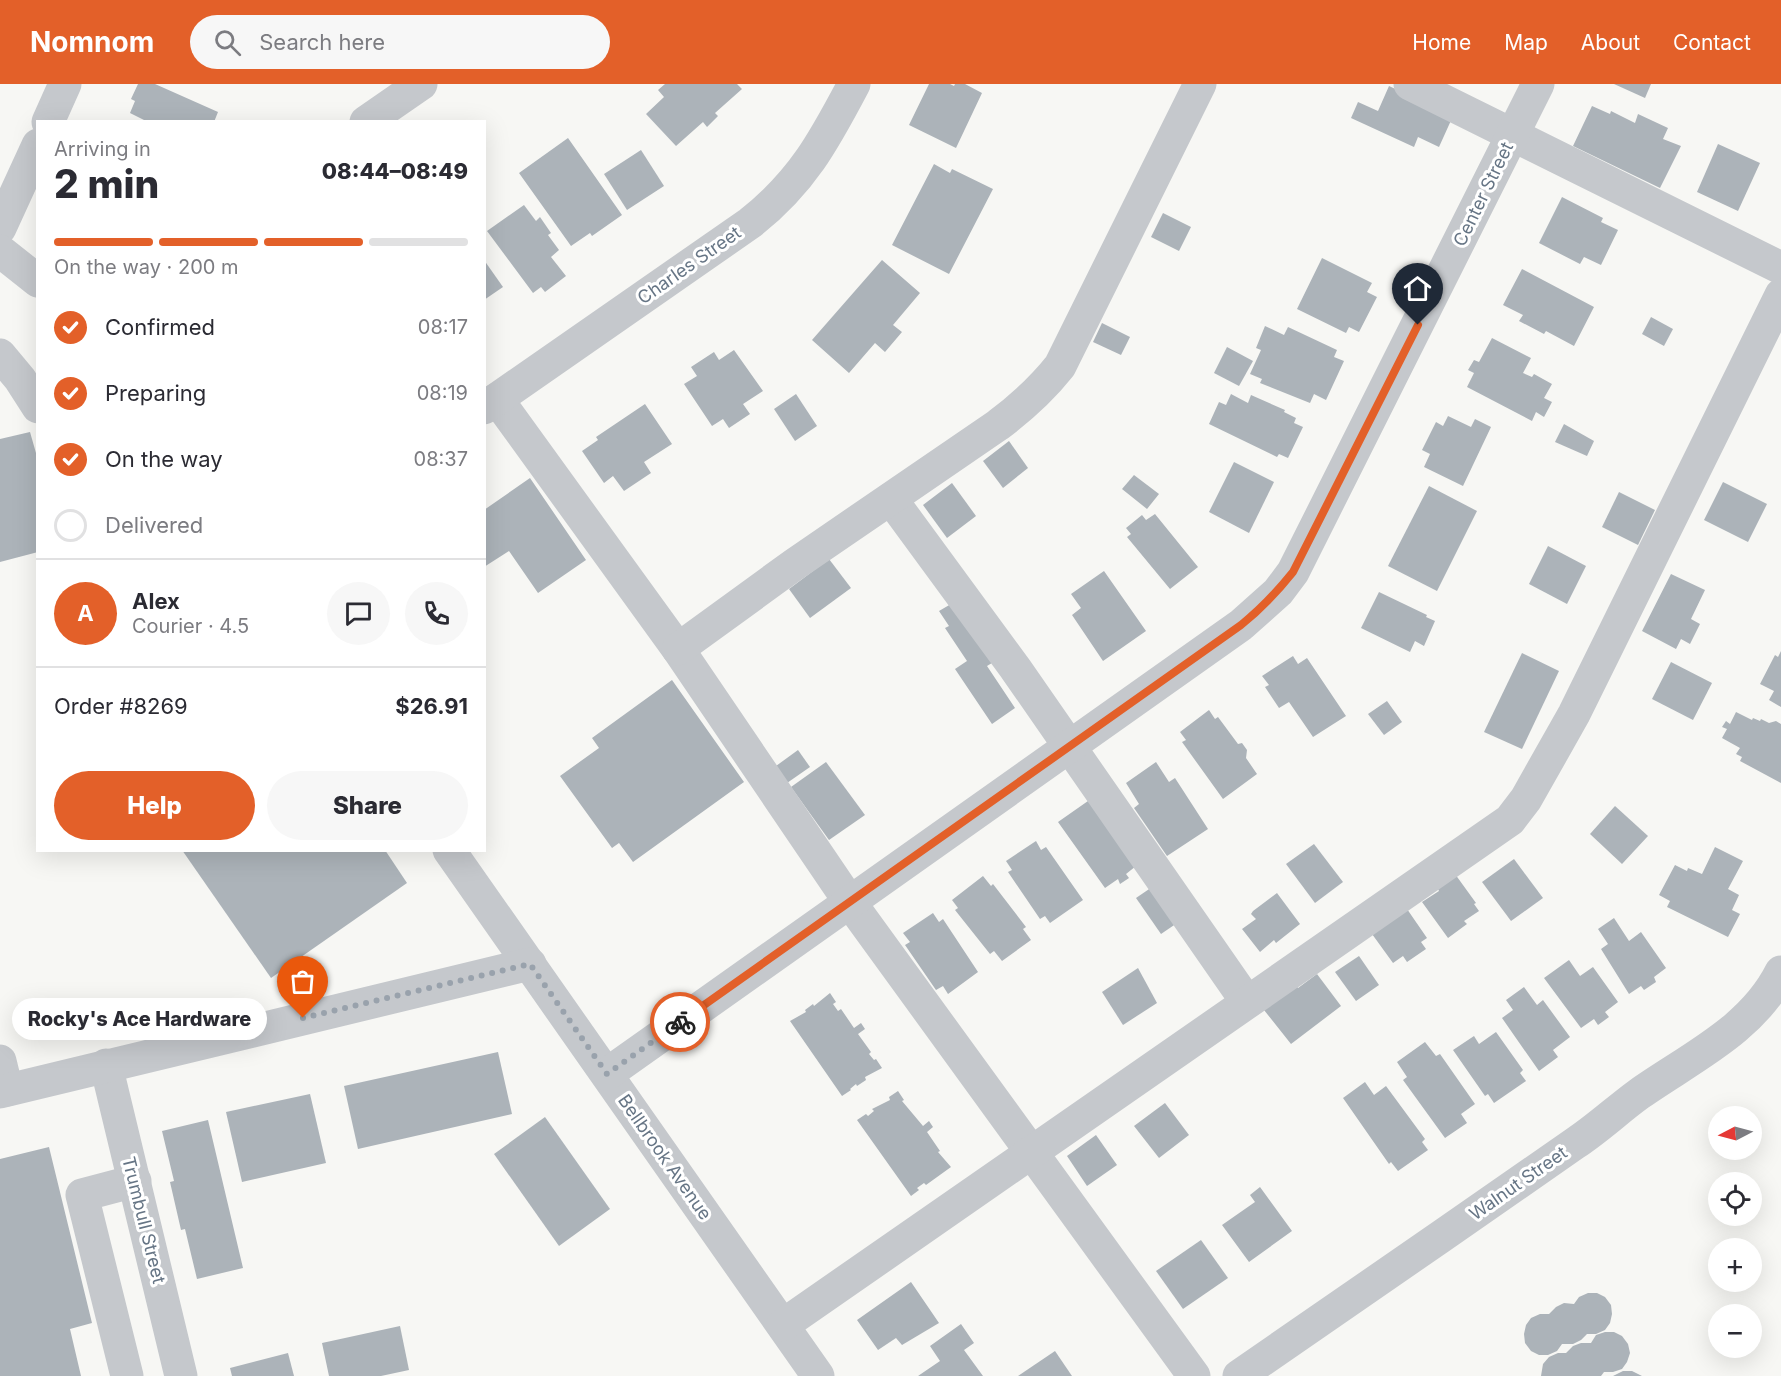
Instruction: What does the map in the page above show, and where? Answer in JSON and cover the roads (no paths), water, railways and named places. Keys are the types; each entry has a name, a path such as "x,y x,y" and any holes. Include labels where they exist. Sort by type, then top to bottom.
{"street":[{"path":"49,120 65,84"},
{"path":"369,120 421,84"},
{"name":"Charles Street","path":"491,404 741,230 772,205 812,160 855,84"},
{"path":"678,649 795,564 1029,402 1060,366 1200,84"},
{"path":"1410,84 1781,268"},
{"name":"Center Street","path":"607,1074 1241,625 1278,592 1293,572 1538,84"},
{"path":"0,228 36,149"},
{"path":"0,251 36,278"},
{"path":"783,1325 1510,820 1526,799 1574,714 1781,295"},
{"path":"0,355 20,379 36,404"},
{"path":"491,404 678,649 849,901 1194,1376"},
{"path":"891,499 1015,668 1247,1002"},
{"name":"Bellbrook Avenue","path":"450,852 818,1376"},
{"path":"2,1081 106,1065 530,964"},
{"name":"Walnut Street","path":"1239,1376 1577,1143 1638,1095 1737,1028 1779,981"},
{"name":"Trumbull Street","path":"106,1065 181,1376"},
{"path":"127,1376 82,1195 135,1181"}],"place":[{"name":"Rocky's Ace Hardware","path":"303,1018"}]}
